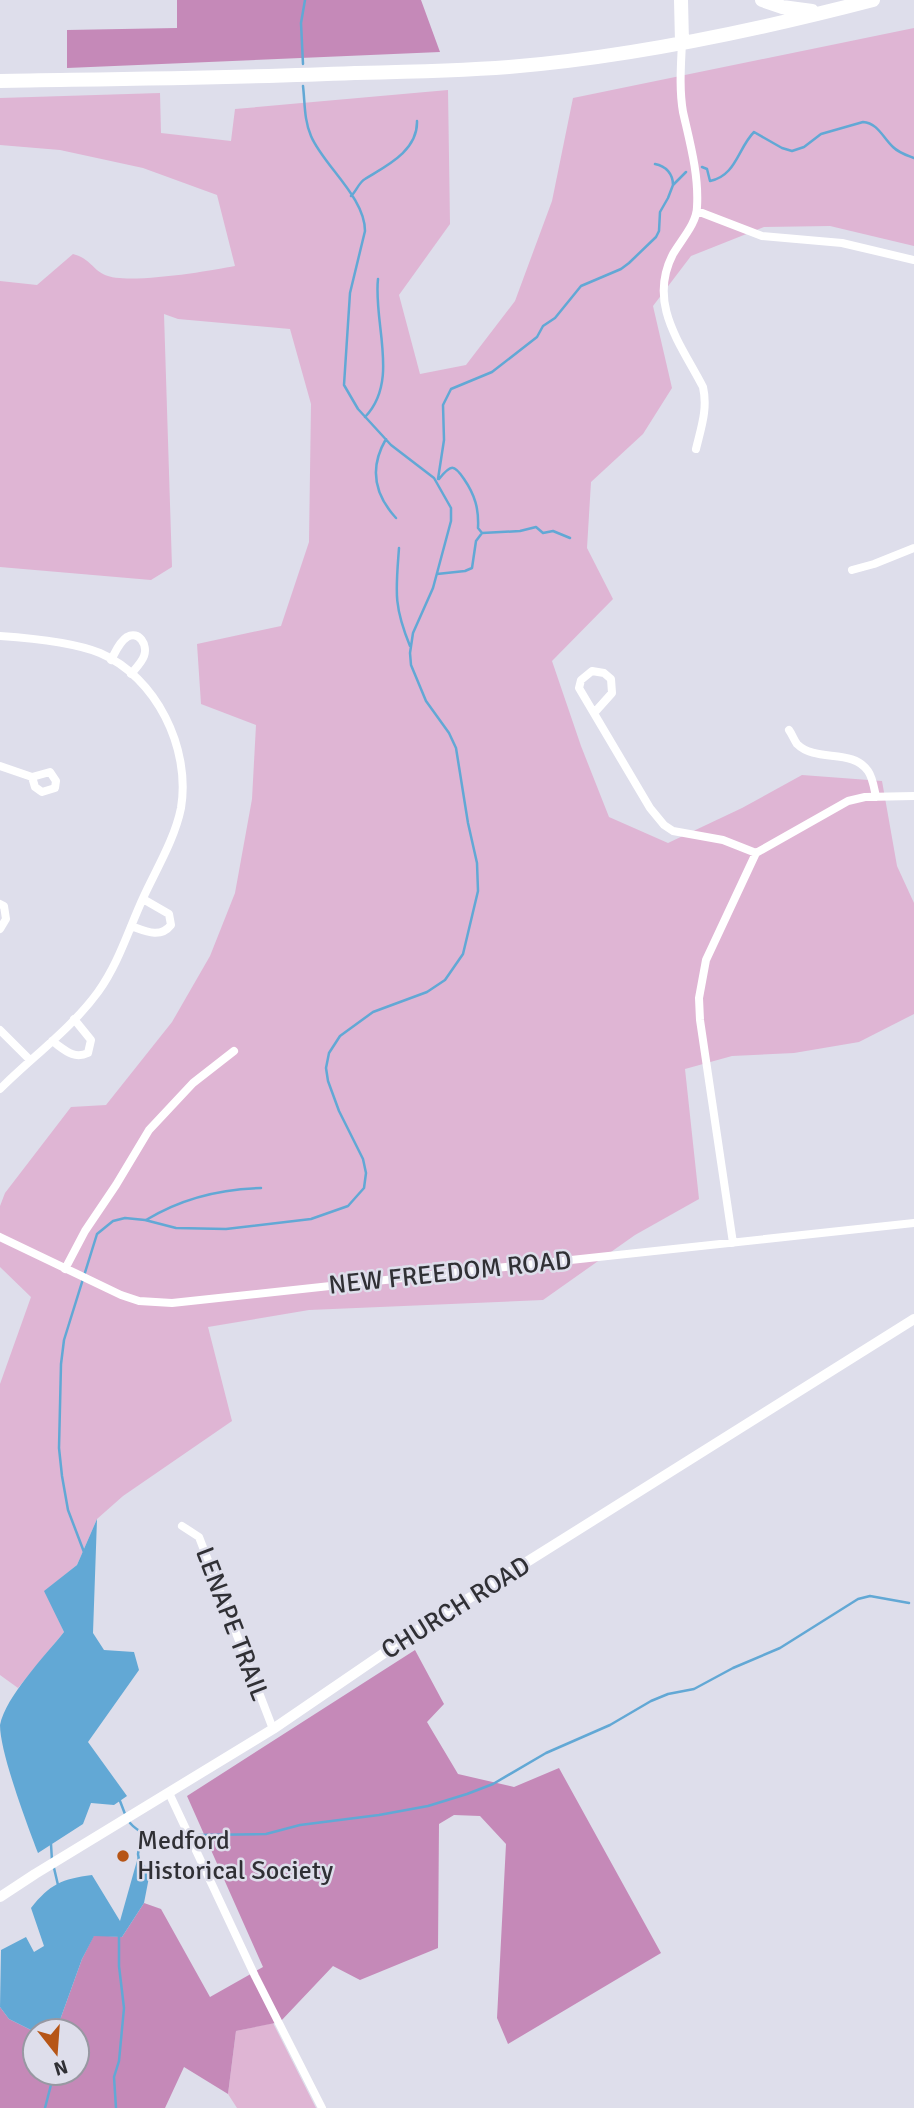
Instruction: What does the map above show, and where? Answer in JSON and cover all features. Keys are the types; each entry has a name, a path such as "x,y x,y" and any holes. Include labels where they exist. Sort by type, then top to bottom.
{"highway":[{"path":"681,0 682,43"},
{"path":"762,0 803,12 834,10"},
{"path":"0,80 251,77 479,68 590,58 682,43 873,0"}],"main road":[{"name":"CHURCH ROAD","path":"0,1897 273,1729 412,1634 914,1319"}],"street":[{"path":"682,43 681,82 698,211 668,264 663,287 668,322 699,378 705,396 705,414 696,449"},
{"path":"698,211 762,236 842,243 914,260"},
{"path":"852,570 914,548"},
{"path":"0,636 100,653 131,674 143,685 169,724 182,770 178,818 108,977 74,1019 0,1089"},
{"path":"111,660 124,639 137,636 144,644 144,659 131,674"},
{"path":"595,712 612,693 611,679 604,673 592,671 581,680 579,688 645,799 664,825 673,831 723,840 756,853"},
{"path":"789,730 797,744 806,750 853,760 865,767 872,778 876,797"},
{"path":"0,766 32,777"},
{"path":"733,1243 700,1020 699,998 706,960 756,853 848,801 914,796"},
{"path":"131,926 153,934 163,932 171,925 169,914 143,899"},
{"path":"0,904 4,906 6,919 0,929"},
{"path":"52,1041 71,1055 88,1053 91,1040 74,1019"},
{"path":"0,1030 30,1060"},
{"path":"69,1271 85,1231 149,1130 193,1083 233,1051"},
{"name":"NEW FREEDOM ROAD","path":"0,1237 101,1286 139,1301 181,1302 914,1223"},
{"name":"LENAPE TRAIL","path":"182,1526 199,1537 273,1729"},
{"path":"169,1793 192,1847 322,2108"}],"shaded area":[{"path":"177,0 421,0 440,52 67,68 67,30 177,28"},
{"path":"914,28 914,246 830,226 764,227 691,256 653,306 672,388 643,434 591,482 587,548 613,599 552,661 609,817 668,843 742,808 802,775 882,781 897,866 914,903 914,1014 859,1042 794,1053 732,1056 685,1069 699,1199 635,1235 543,1300 309,1310 208,1327 232,1421 123,1496 97,1519 77,1565 45,1591 64,1632 18,1688 0,1675 0,1384 31,1297 0,1267 0,1206 5,1193 71,1107 106,1105 172,1022 210,956 235,893 252,799 256,725 201,704 197,644 281,626 309,542 311,404 290,329 178,319 164,314 172,567 151,580 0,567 0,281 37,285 73,254 101,273 116,278 168,276 235,266 217,195 143,168 60,150 0,145 0,98 160,93 161,133 231,141 235,109 448,90 450,224 399,295 420,374 466,365 515,301 552,201 573,98"},
{"path":"415,1650 444,1704 427,1722 458,1774 514,1787 559,1768 661,1953 508,2044 497,2018 506,1844 480,1816 454,1815 439,1824 438,1948 360,1980 333,1966 280,2022 236,2031 228,2094 184,2067 165,2108 0,2108 0,2007 9,2019 21,2025 21,2087 91,2087 91,2017 61,2017 82,1959 94,1935 122,1937 144,1903 161,1909 210,1997 263,1967 187,1796"},
{"path":"273,2023 316,2108 237,2108 228,2094 236,2031"}],"water":[{"path":"97,1519 93,1633 104,1650 134,1652 139,1670 88,1742 127,1796 114,1805 91,1803 83,1824 38,1853 9,1770 0,1725 18,1689 64,1632 44,1591 77,1565"},
{"path":"138,1857 150,1872 144,1903 122,1937 94,1936 82,1959 61,2017 21,2017 21,2025 9,2019 0,2007 1,1950 26,1937 34,1952 44,1946 31,1908 44,1893 72,1878 92,1875 120,1921"}],"waterway":[{"path":"303,64 301,23 305,0"},
{"path":"84,1552 68,1510 62,1476 59,1448 61,1364 64,1340 97,1234 113,1221 125,1218 176,1228 226,1229 311,1219 348,1206 364,1188 366,1173 363,1159 339,1111 328,1081 326,1068 329,1053 340,1036 373,1012 427,992 445,980 463,954 478,891 477,863 456,748 449,733 426,701 411,665 410,653 413,633 433,588 451,521 451,508 434,478 391,445 358,409 344,385 350,293 365,231 358,206 311,136 303,86"},
{"path":"351,196 363,180 391,163 407,149 416,132 417,121"},
{"path":"702,167 707,169 710,181 719,178 731,168 754,132 792,151 804,147 821,134 863,122 876,128 898,151 914,158"},
{"path":"655,164 668,171 673,185"},
{"path":"438,479 444,440 443,405 451,389 492,372 537,337 543,326 555,318 581,286 629,263 656,237 660,212 673,185 686,172"},
{"path":"365,417 375,403 383,369 378,279"},
{"path":"386,439 377,460 376,480 383,500 396,518"},
{"path":"439,479 450,468 455,468 461,474 474,497 478,528 482,533"},
{"path":"482,533 520,531 536,527 543,533 553,531 570,538"},
{"path":"437,574 472,568 476,541 482,533"},
{"path":"399,548 398,608 410,646"},
{"path":"146,1220 187,1200 231,1190 261,1188"},
{"path":"199,1835 266,1834 300,1825 428,1806 467,1794 493,1784 546,1753 610,1725 651,1701 668,1694 694,1689 733,1668 780,1648 858,1599 870,1596 909,1603"},
{"path":"120,1801 125,1814"},
{"path":"128,1820 153,1842"},
{"path":"139,1860 142,1832"},
{"path":"51,1844 52,1861"},
{"path":"54,1868 58,1885"},
{"path":"116,2108 114,2077 119,2061 124,2008 119,1966 119,1933"},
{"path":"45,2108 50,2087"}],"place":[{"name":"Medford Historical Society","path":"123,1856"}]}
